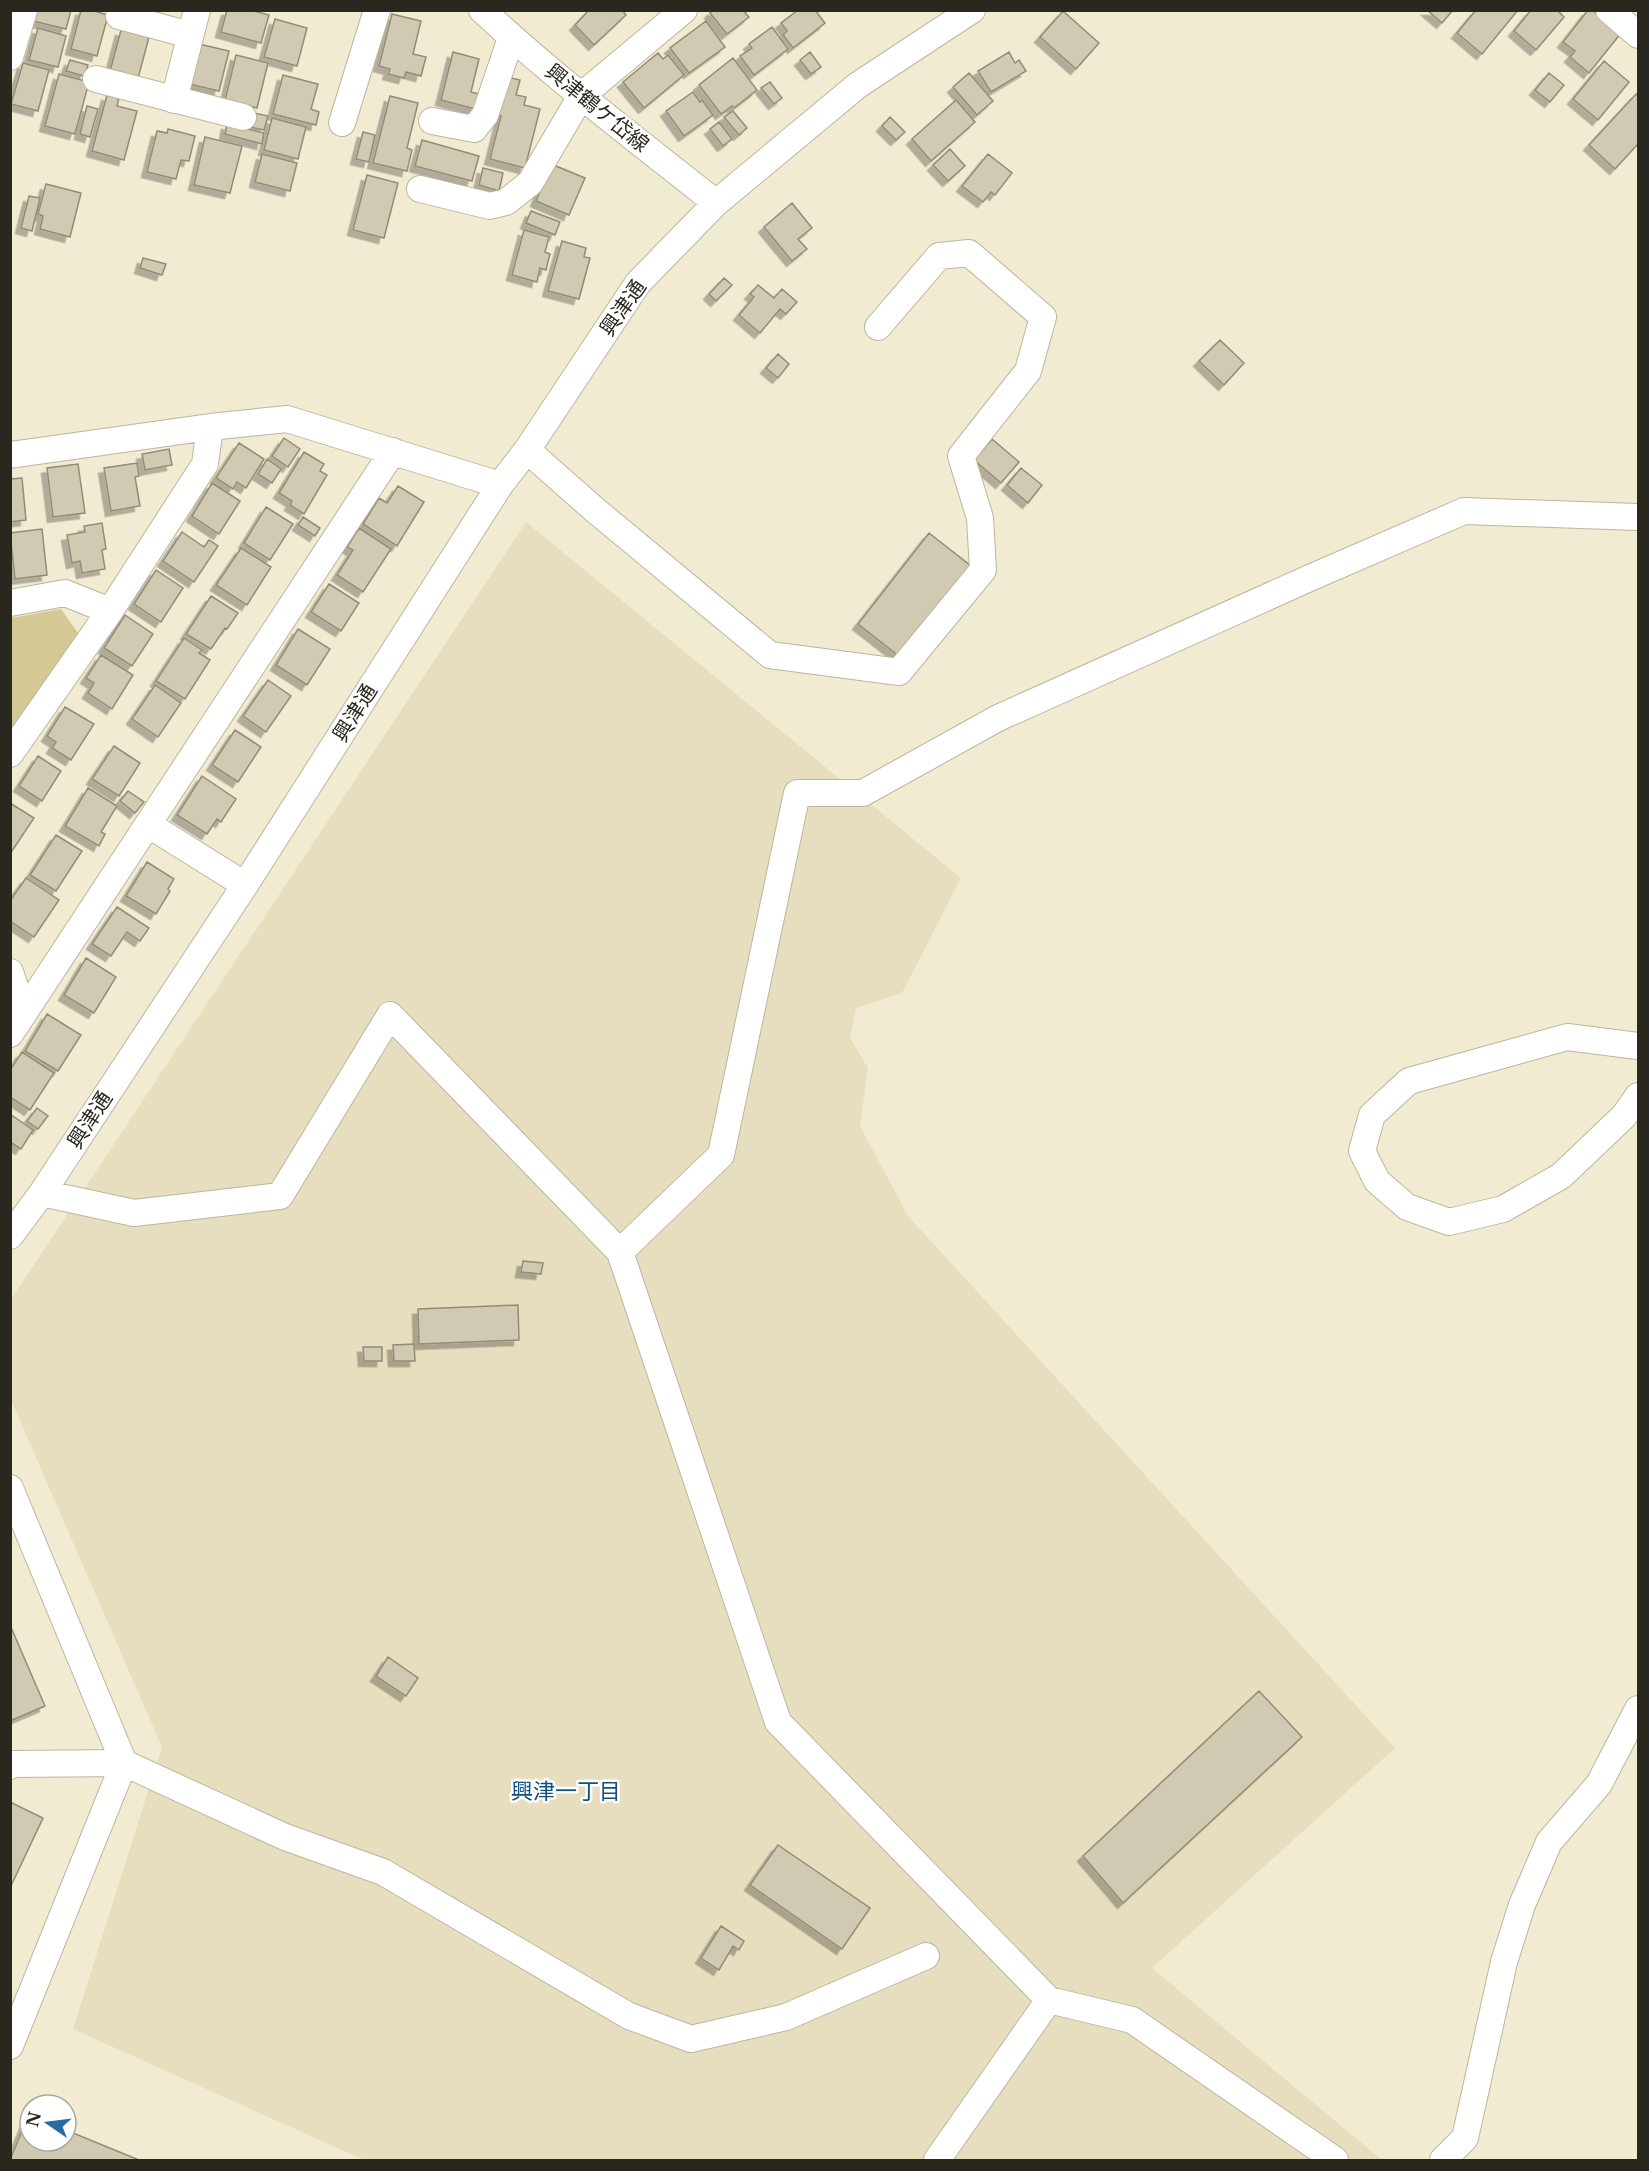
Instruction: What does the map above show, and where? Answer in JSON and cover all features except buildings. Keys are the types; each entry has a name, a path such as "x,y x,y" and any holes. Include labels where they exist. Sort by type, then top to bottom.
{"street":[{"path":"10,57 24,10"},
{"path":"174,100 197,10"},
{"path":"342,123 377,10"},
{"name":"興津鶴ケ岱線","path":"482,10 511,38 581,96 716,203"},
{"path":"420,189 490,206 506,202 530,183 581,96 684,10"},
{"path":"1609,10 1638,35"},
{"name":"興津通","path":"10,1236 42,1193 245,885 500,485 527,450 638,284 716,203 858,85 960,14"},
{"path":"119,16 190,35"},
{"path":"432,121 474,129 484,115 511,38"},
{"path":"96,79 243,117"},
{"path":"527,450 603,517 770,655 899,672 983,570 980,518 961,456 1028,371 1043,317 969,253 939,256 878,327"},
{"path":"10,455 210,427 287,419 500,485"},
{"path":"10,754 110,611 205,464 210,427"},
{"path":"17,1023 393,451"},
{"path":"620,1252 721,1155 796,793 863,793 998,718 1464,511 1638,517"},
{"path":"10,603 65,593 110,611"},
{"path":"149,825 245,885"},
{"path":"10,972 17,1023"},
{"path":"42,1193 134,1213 280,1196 390,1015 620,1252 778,1722 1048,2000 1132,2020 1335,2160"},
{"path":"1638,1046 1567,1037 1409,1081 1372,1115 1362,1151 1377,1181 1407,1207 1449,1222 1503,1209 1561,1176 1624,1116 1638,1096"},
{"path":"10,1488 124,1763 10,2046"},
{"path":"1443,2160 1466,2138 1504,1962 1522,1905 1549,1842 1599,1784 1638,1709"},
{"path":"11,1763 124,1763 285,1837 383,1872 629,2016 691,2039 786,2016 926,1956"},
{"path":"937,2160 1048,2000"}],"shaded area":[{"path":"526,522 961,878 902,993 856,1008 850,1038 868,1068 860,1126 908,1216 1395,1748 1152,1968 1382,2160 364,2160 73,2029 162,1747 11,1400 10,1301"},
{"path":"61,609 78,633 11,734 11,618"}],"district":[{"name":"興津一丁目","path":"566,1791"}]}
